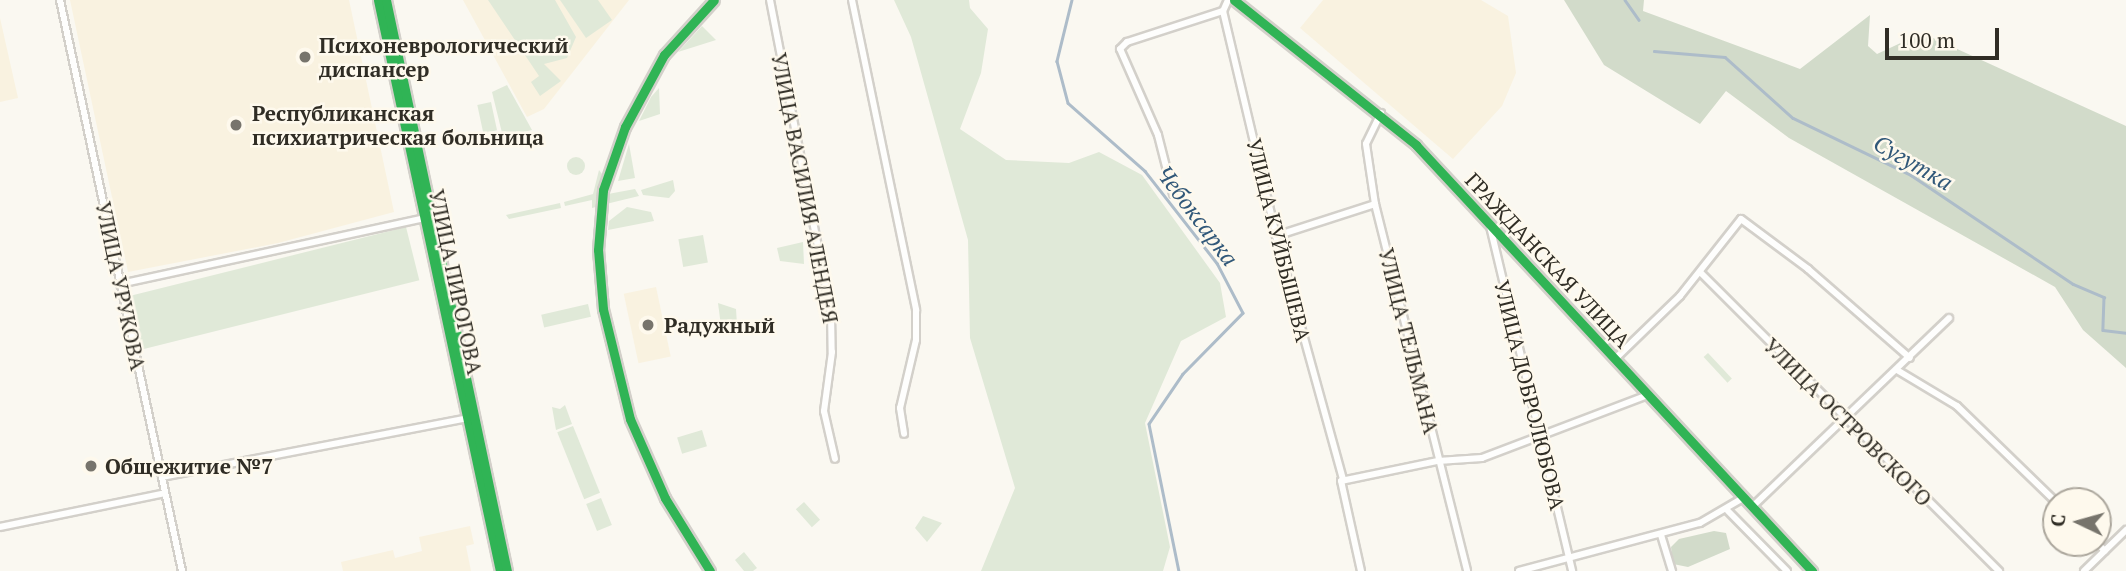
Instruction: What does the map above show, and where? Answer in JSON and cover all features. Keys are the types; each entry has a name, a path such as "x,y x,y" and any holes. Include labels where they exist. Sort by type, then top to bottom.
{"main road":[{"name":"УЛИЦА ПИРОГОВА","path":"378,0 428,218"},
{"name":"УЛИЦА ПИРОГОВА","path":"386,0 470,417 491,514 507,571"},
{"path":"710,571 665,498 630,419 605,322 598,250 604,190 625,127 664,55 714,0"},
{"name":"ГРАЖДАНСКАЯ УЛИЦА","path":"1234,0 1381,113 1489,219 1812,571"},
{"name":"УЛИЦА ПИРОГОВА","path":"494,526 500,571"}],"street":[{"name":"УЛИЦА УРУКОВА","path":"60,0 182,571"},
{"name":"УЛИЦА ВАСИЛИЯ АЛЕНДЕЯ","path":"770,0 831,313 832,352 824,411 835,459"},
{"path":"852,0 916,310 916,340 900,408 904,434"},
{"path":"1173,194 1158,135 1120,49 1127,41 1223,11 1228,0"},
{"name":"УЛИЦА КУЙБЫШЕВА","path":"1223,11 1276,236 1342,481 1361,571"},
{"name":"УЛИЦА ТЕЛЬМАНА","path":"1381,113 1366,144 1375,204 1467,571"},
{"path":"1276,236 1375,204"},
{"path":"120,284 428,218"},
{"name":"УЛИЦА ДОБРОЛЮБОВА","path":"1489,219 1519,358 1542,436 1572,571"},
{"path":"1616,358 1699,272 1741,219 1808,268 1910,358"},
{"name":"УЛИЦА ОСТРОВСКОГО","path":"1699,272 1999,571"},
{"path":"1752,507 1846,420 1949,318"},
{"path":"1896,370 1957,405 2042,488"},
{"path":"1342,481 1438,461 1482,458 1648,395"},
{"path":"162,477 470,417"},
{"path":"0,527 165,493"},
{"path":"1519,571 1557,564 1569,556 1661,535 1728,511 1743,498"},
{"path":"1728,511 1787,571"},
{"path":"2112,544 2126,530"},
{"path":"1661,535 1672,571"},
{"path":"2084,571 2099,557"}],"shaded area":[{"name":"Республиканская психиатрическая больница","path":"70,0 349,0 394,212 278,243 128,272"},
{"path":"463,0 629,0 544,109 527,117"},
{"path":"1323,0 1481,0 1508,16 1516,73 1502,106 1453,159 1300,28"},
{"path":"0,18 18,98 0,102"},
{"name":"Радужный","path":"656,287 671,356 638,363 624,294"},
{"path":"470,526 474,544 466,546 471,571 343,571 341,562 393,550 395,558 422,551 419,537"}],"green space":[{"path":"488,0 555,0 576,37 567,58 544,64 561,81 540,96 531,82 539,76"},
{"path":"560,0 598,0 612,20 586,38"},
{"path":"894,0 969,0 970,8 988,29 981,73 960,129 1006,160 1069,163 1099,152 1142,175 1220,283 1226,317 1181,341 1145,423 1170,547 1163,571 981,571 1015,488 970,338 968,240 911,37"},
{"path":"1564,0 1644,0 1643,11 1800,69 1870,15 1868,46 1877,54 1922,33 2126,126 2126,368 2083,330 2055,287 1789,138 1726,91 1700,124 1604,65"},
{"path":"702,26 716,40 678,52"},
{"path":"507,85 532,130 503,137 492,92"},
{"path":"659,88 660,114 639,121 651,97"},
{"path":"491,102 497,130 483,133 477,105"},
{"path":"629,144 635,178 618,181"},
{"path":"576,157 582,160 585,166 582,172 576,175 570,172 567,166 570,160"},
{"path":"599,170 602,174 596,207 592,208 592,200 565,206 564,202 593,194"},
{"path":"673,180 675,191 669,198 643,195 641,190"},
{"path":"635,189 639,196 606,204 608,194"},
{"path":"560,203 561,208 509,219 506,215"},
{"path":"627,207 651,212 654,221 608,230 609,221"},
{"path":"406,227 419,280 141,350 128,296"},
{"path":"703,235 708,263 683,267 678,239"},
{"path":"803,242 804,264 780,261 777,248"},
{"path":"718,303 736,309 737,325 721,326"},
{"path":"588,304 591,317 544,327 541,315"},
{"path":"1708,353 1732,379 1727,383 1704,357"},
{"path":"565,405 572,424 556,430 552,407 560,409"},
{"path":"573,426 600,493 584,499 557,432"},
{"path":"702,430 707,446 682,454 677,438"},
{"path":"601,498 612,525 597,531 586,504"},
{"path":"804,502 820,520 812,527 796,509"},
{"path":"923,516 942,523 927,542 915,528"},
{"path":"1714,531 1726,533 1730,549 1688,567 1673,564 1671,547 1679,539"},
{"path":"744,552 757,568 753,571 744,571 735,560"}],"waterway":[{"name":"Чебоксарка","path":"1072,0 1057,61 1068,103 1145,171 1217,263 1243,313 1183,374 1149,424 1179,571"},
{"name":"Сугутка","path":"1625,0 1639,20"},
{"name":"Сугутка","path":"1654,51 1725,57 1793,118 1911,175 2073,284 2104,297 2103,330 2126,333"}],"traffic: fast":[{"path":"378,0 500,571"},
{"path":"386,0 507,571"},
{"path":"710,571 665,498 630,419 603,309 598,250 603,190 625,127 664,55 714,0"},
{"path":"1234,0 1416,145 1812,571"}],"place":[{"name":"Психоневрологический диспансер","path":"305,57"},
{"name":"Республиканская психиатрическая больница","path":"236,125"},
{"name":"Радужный","path":"648,325"},
{"name":"Общежитие №7","path":"91,466"}]}
